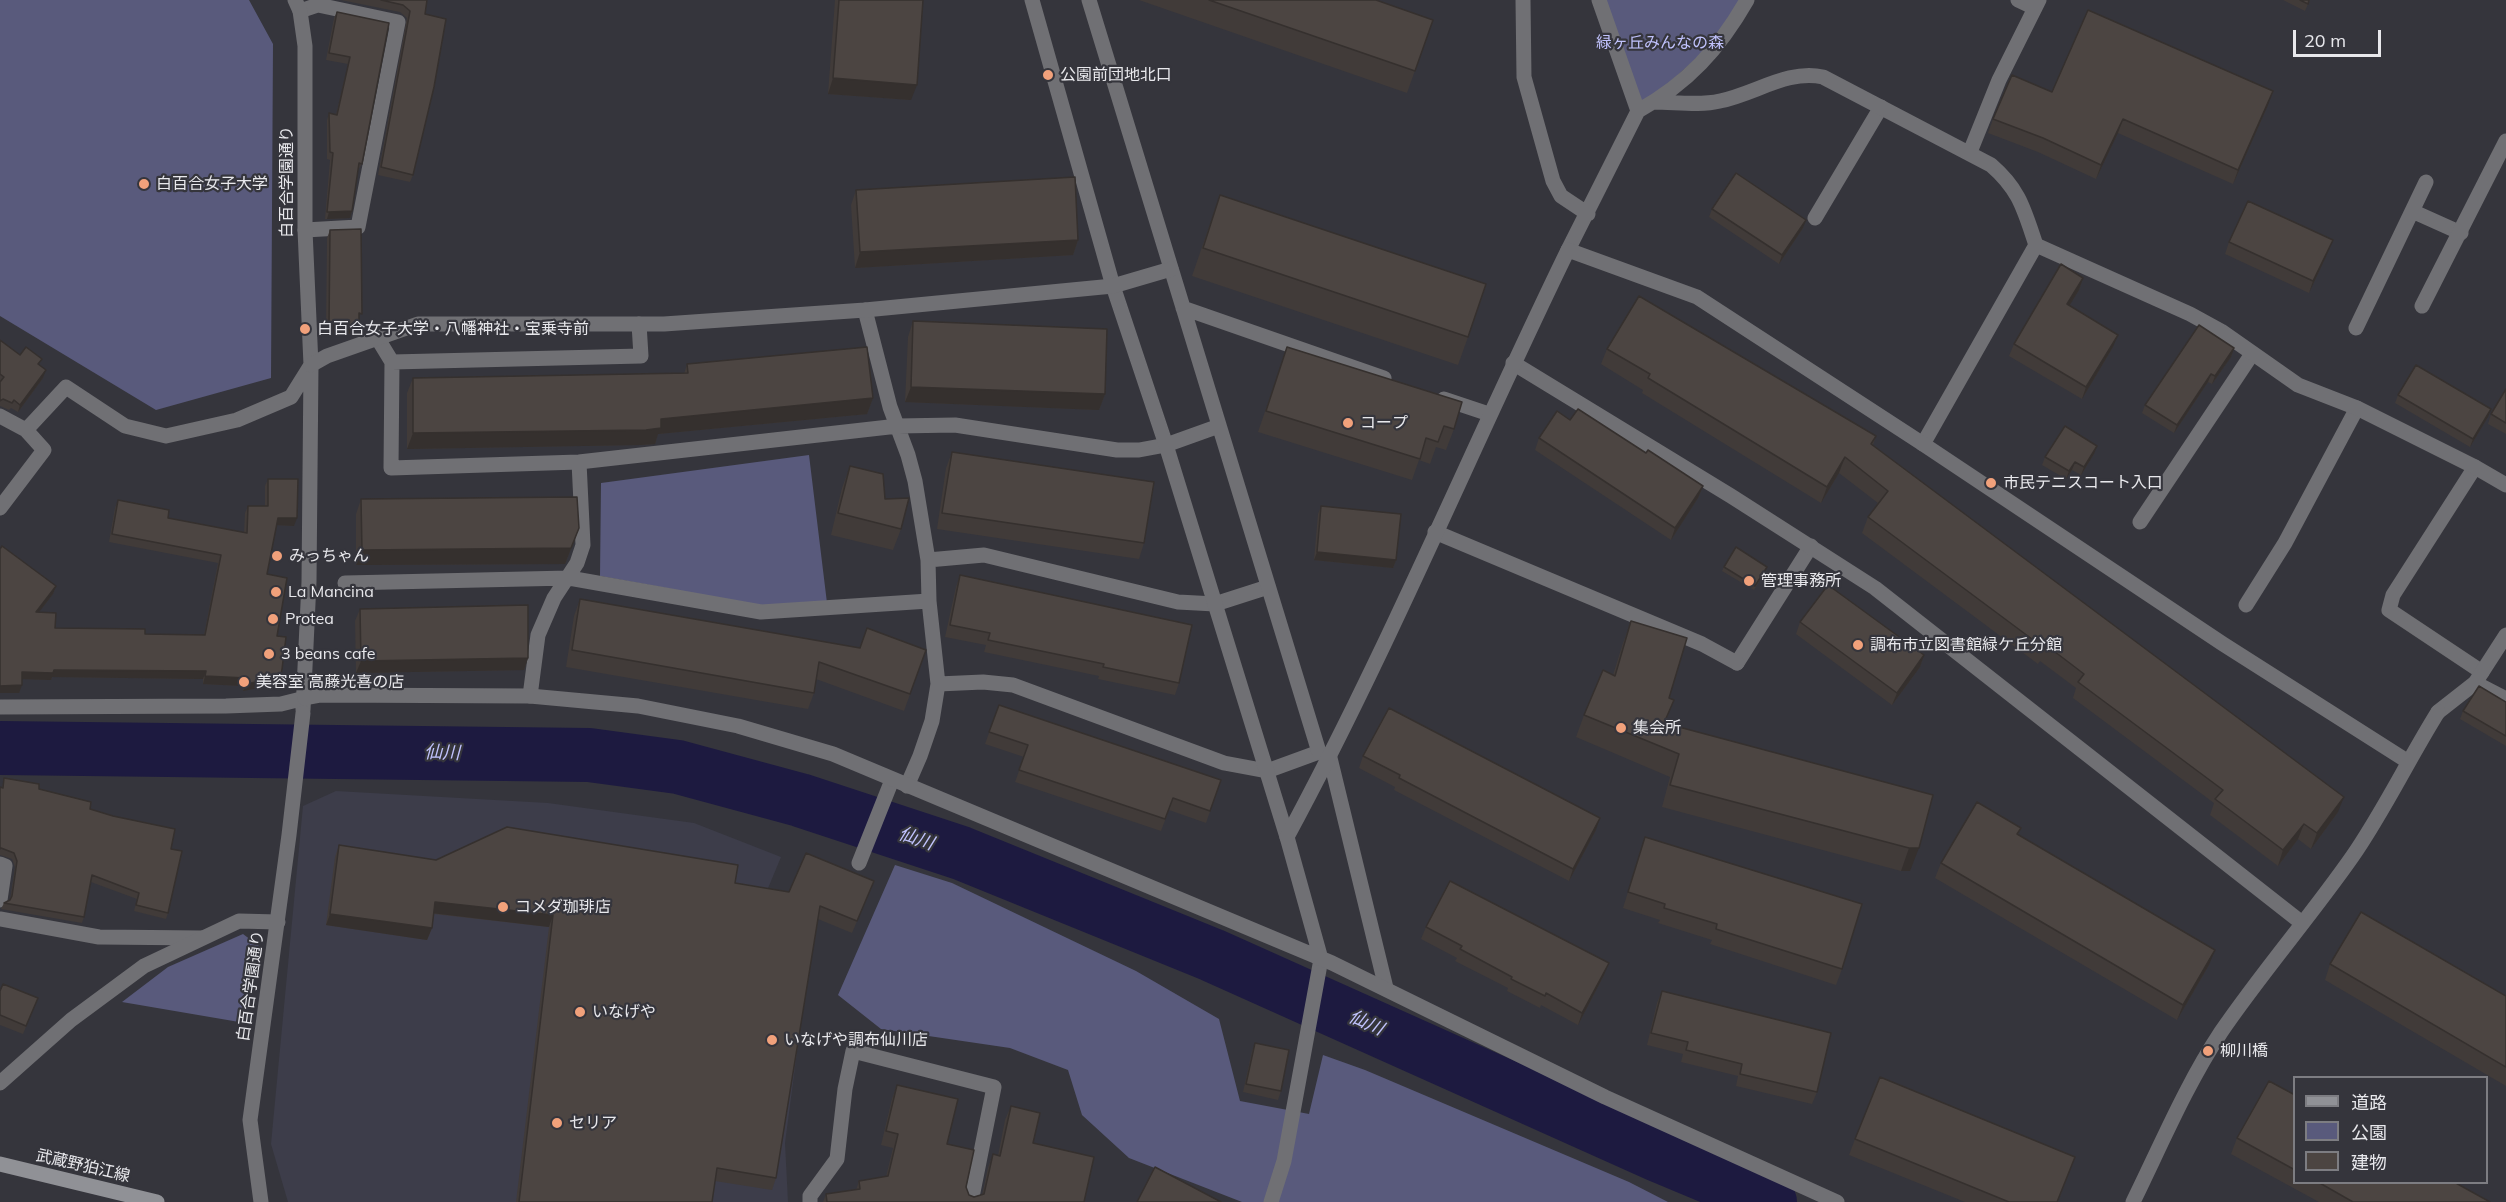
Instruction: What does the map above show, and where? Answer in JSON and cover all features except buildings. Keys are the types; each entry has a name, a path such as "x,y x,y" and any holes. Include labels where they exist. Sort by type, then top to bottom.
{"main road":[{"name":"武蔵野狛江線","path":"0,1164 157,1202"}],"street":[{"path":"1032,0 1113,286 1166,445 1267,771 1321,959 1284,1161 1271,1202"},
{"path":"1089,0 1268,586 1324,755 1386,988"},
{"path":"1522,0 1524,77 1553,181 1561,196 1588,214"},
{"path":"1599,0 1638,111"},
{"path":"1287,837 1324,755 1435,532 1513,363 1638,111 1654,102 1716,50 1747,0"},
{"path":"1970,152 1999,80 2037,4 2018,0"},
{"path":"298,5 318,5 398,22 358,227 305,230"},
{"name":"白百合学園通り","path":"261,1202 250,1120 278,922 304,705 311,484 311,365 305,230 305,46 298,5"},
{"path":"1654,102 1718,102 1759,90 1792,76 1808,74 1823,77 1970,152 1998,171 2017,193 2036,245 2190,314 2221,331 2298,386 2357,408 2475,466 2506,485"},
{"path":"1815,218 1881,107"},
{"path":"2422,306 2506,141"},
{"path":"2356,328 2426,182"},
{"path":"2412,211 2460,233"},
{"path":"1923,444 2036,245"},
{"path":"1568,250 1697,297 2223,644 2407,761"},
{"path":"26,430 66,387 125,426 166,436 227,423 291,397 311,365 327,356 418,324 536,322 639,324 866,310 1113,286 1171,269"},
{"path":"1183,308 1399,383"},
{"path":"866,310 890,407 915,481 928,560 929,601 938,684 932,721 907,786"},
{"path":"392,362 641,356 639,324"},
{"path":"378,339 392,362 391,468 579,462 898,426 955,425 1117,450 1139,450 1166,445 1219,426"},
{"path":"2140,522 2252,354"},
{"path":"1513,363 1811,546 1875,588 2302,923"},
{"path":"1432,395 1489,414"},
{"path":"2246,605 2285,543 2357,408"},
{"path":"0,416 26,430 44,450 0,508"},
{"path":"530,696 538,635 554,598 569,578 583,545 579,462"},
{"path":"2475,466 2393,595 2389,610 2506,699"},
{"path":"1435,532 1702,644 1737,663 1811,546"},
{"path":"928,560 984,555 1178,602 1215,604 1268,586"},
{"path":"345,583 569,578 761,612 929,601"},
{"path":"2133,1202 2181,1104 2220,1035 2256,982 2352,857 2438,712 2479,678 2506,635"},
{"path":"938,684 983,682 1013,685 1224,763 1267,771 1324,755"},
{"path":"0,707 304,705 321,695 530,696 638,706 738,726 833,754 1321,959 1386,988 1605,1096 1837,1202"},
{"path":"858,865 892,780"},
{"path":"0,864 5,866 0,900"},
{"path":"0,919 99,937 202,938"},
{"path":"0,1083 71,1020 144,966 239,921 278,922"},
{"path":"810,1202 810,1196 837,1159 853,1051 994,1087 971,1202"}],"shaded area":[{"path":"336,791 548,803 694,823 781,857 756,917 810,954 785,1143 788,1202 288,1202 271,1144 303,806"}],"green space":[{"name":"白百合女子大学","path":"0,0 249,0 273,44 271,378 156,410 0,316"},
{"name":"緑ヶ丘みんなの森","path":"1599,0 1747,0 1731,27 1638,111"},
{"path":"809,455 827,603 785,610 600,576 601,483"},
{"path":"895,865 952,883 1136,971 1219,1019 1240,1101 1309,1114 1323,1055 1365,1070 1629,1182 1668,1202 1242,1202 1129,1158 1082,1115 1068,1070 1010,1048 881,1029 838,995"},
{"path":"243,934 259,946 245,1023 122,1002 168,967"}],"waterway":[{"name":"仙川","path":"0,748 589,755 678,767 800,800 961,853 1212,955 1658,1155 1770,1202"}],"place":[{"name":"公園前団地北口","path":"1048,75"},
{"name":"白百合女子大学","path":"144,184"},
{"name":"白百合女子大学・八幡神社・宝乗寺前","path":"305,329"},
{"name":"コープ","path":"1348,423"},
{"name":"市民テニスコート入口","path":"1991,483"},
{"name":"みっちゃん","path":"277,556"},
{"name":"管理事務所","path":"1749,581"},
{"name":"La Mancina","path":"276,592"},
{"name":"Protea","path":"273,619"},
{"name":"調布市立図書館緑ケ丘分館","path":"1858,645"},
{"name":"3 beans cafe","path":"269,654"},
{"name":"美容室 高藤光喜の店","path":"244,682"},
{"name":"集会所","path":"1621,728"},
{"name":"コメダ珈琲店","path":"503,907"},
{"name":"いなげや","path":"580,1012"},
{"name":"いなげや調布仙川店","path":"772,1040"},
{"name":"柳川橋","path":"2208,1051"},
{"name":"セリア","path":"557,1123"}]}
